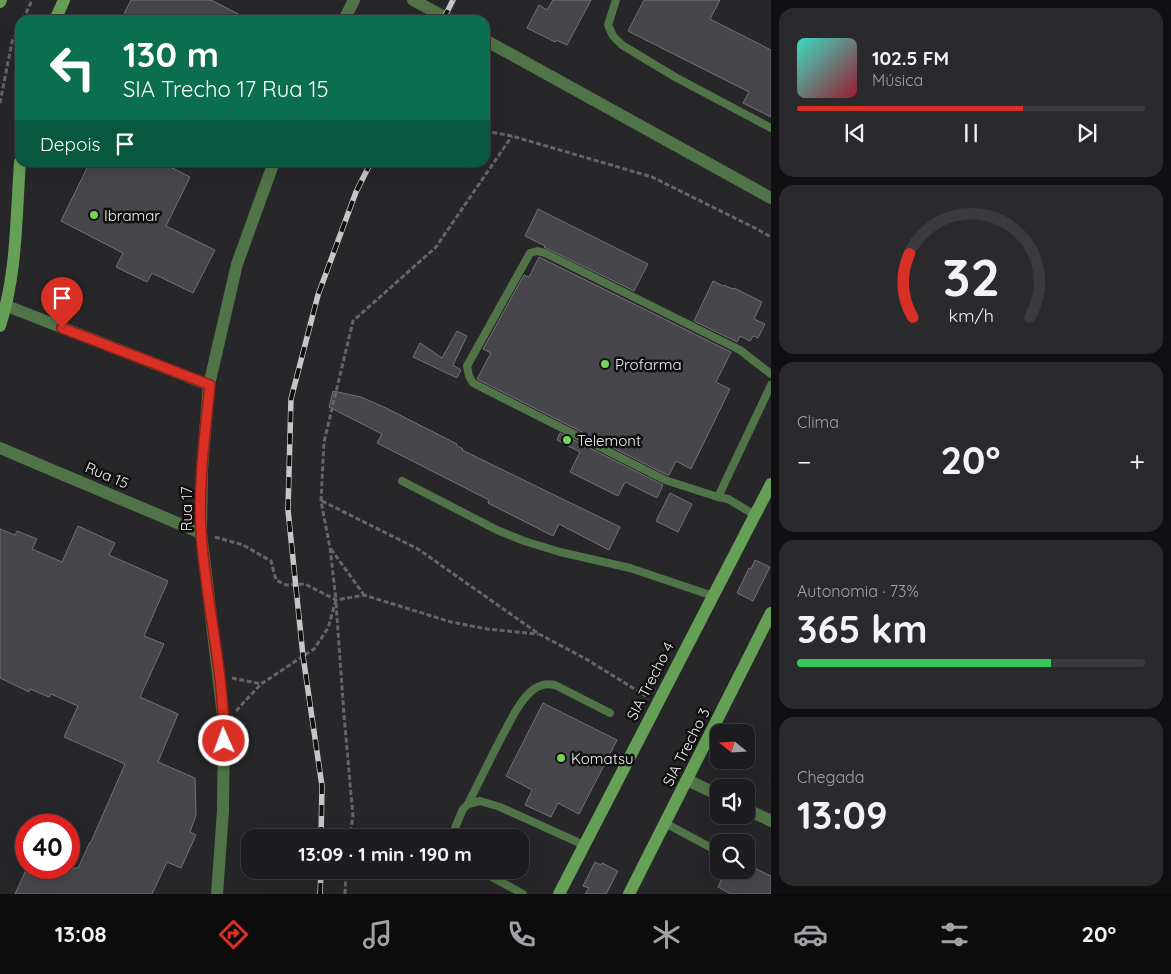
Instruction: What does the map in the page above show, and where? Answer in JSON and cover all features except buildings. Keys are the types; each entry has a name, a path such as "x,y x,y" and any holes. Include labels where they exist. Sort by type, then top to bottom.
{"main road":[{"path":"57,15 64,0"},
{"path":"0,326 7,306 13,258 20,167"},
{"name":"SIA Trecho 4","path":"559,894 771,484"},
{"name":"SIA Trecho 3","path":"629,894 771,614"}],"street":[{"path":"346,15 354,0"},
{"path":"413,0 441,15"},
{"path":"490,43 771,198"},
{"name":"Rua 17","path":"217,894 223,811 224,724 201,533 202,469 210,385 237,264 272,167"},
{"path":"7,306 210,385"},
{"name":"Rua 15","path":"0,448 201,533"},
{"path":"687,780 710,791"},
{"path":"755,813 771,821"}],"lane":[{"path":"616,0 608,25 613,36 622,45 675,77 771,128"},
{"path":"755,515 728,499 665,480 482,387 473,382 469,376 467,366 530,254 537,251 545,253 740,350 771,374"},
{"path":"718,497 771,385"},
{"path":"402,481 497,530 543,547 638,570 713,596"},
{"path":"455,829 463,809 468,804 516,710 534,689 547,683 555,685 610,713"},
{"path":"468,804 490,803 584,845"},
{"path":"665,823 710,847"},
{"path":"495,879 522,894"}],"path":[{"path":"25,15 32,0"},
{"path":"0,103 12,42 15,36"},
{"path":"490,132 512,136 652,177 771,237"},
{"path":"351,829 354,817 344,715 336,600 330,548 321,501 324,442 353,321 436,247 512,136"},
{"path":"321,501 418,549 539,634 586,659 657,703"},
{"path":"201,533 243,545 271,561 276,580 286,585 305,584 336,600 364,595 450,622 487,629 539,634"},
{"path":"330,548 364,595"},
{"path":"224,724 261,684 314,648 328,628 336,600"},
{"path":"219,675 261,684"},
{"path":"346,879 346,894"}],"railway":[{"path":"446,15 453,0"},
{"path":"321,829 322,786 303,656 288,510 291,399 318,295 356,192 368,167"},
{"path":"320,894 321,879"}],"place":[{"name":"Ibramar","path":"94,215"},
{"name":"Profarma","path":"605,364"},
{"name":"Telemont","path":"567,440"},
{"name":"Komatsu","path":"561,758"}],"route":[{"path":"62,328 210,385 202,469 201,533 219,675 224,741"}]}
